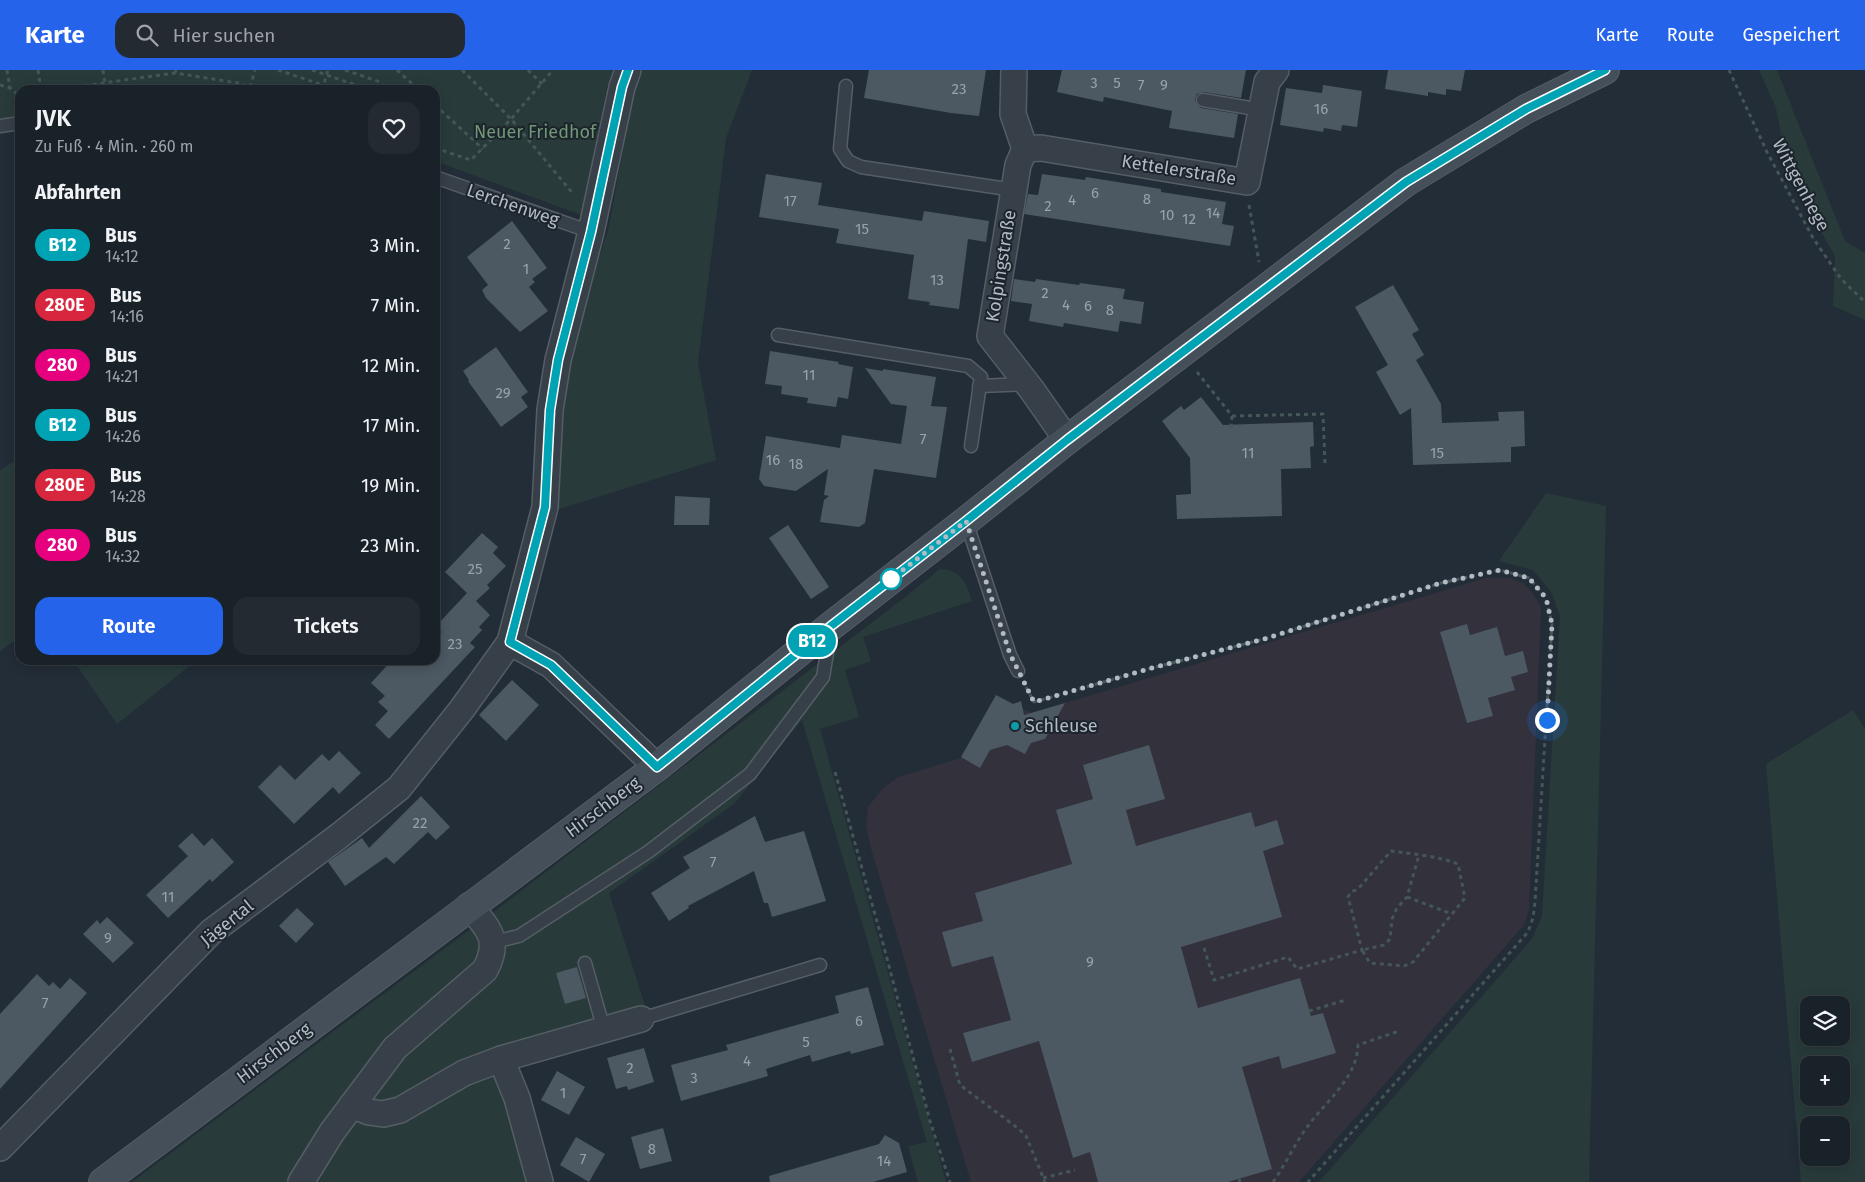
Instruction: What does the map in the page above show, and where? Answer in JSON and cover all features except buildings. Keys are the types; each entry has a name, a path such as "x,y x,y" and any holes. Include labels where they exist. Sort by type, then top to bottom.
{"street":[{"path":"628,70 622,87 592,225 558,360 550,410 545,507 510,642 551,665 657,767"},
{"path":"1014,70 1013,114 1025,149"},
{"name":"Kettelerstraße","path":"1025,149 1041,148 1247,182 1267,82 1276,70"},
{"name":"Hirschberg","path":"103,1182 657,767 831,626 1067,440 1406,182 1526,109 1605,70"},
{"name":"Kolpingstraße","path":"1025,149 1018,165 990,336 1028,384 1067,440"},
{"name":"Jägertal","path":"0,1148 212,932 340,836 400,788 462,709 510,642"},
{"path":"302,1182 332,1132 395,1048 485,970 492,957 493,942 489,929 469,906"},
{"path":"352,1105 369,1112 383,1114 400,1110 464,1073 501,1059 641,1019"},
{"path":"501,1059 517,1098 540,1182"}],"lane":[{"path":"846,86 840,149 848,161 861,168 1014,190"},
{"path":"1203,100 1262,110"},
{"path":"0,126 15,124"},
{"name":"Lerchenweg","path":"440,179 592,225"},
{"path":"778,335 968,366 980,377 972,446"},
{"path":"979,386 1028,384"},
{"path":"966,521 1010,654 1018,671"},
{"path":"493,942 519,936 648,852 750,774 823,677 831,626"},
{"path":"585,963 604,1030"},
{"path":"641,1019 820,966"}],"path":[{"path":"7,70 10,88"},
{"path":"38,70 40,85"},
{"path":"103,70 105,83"},
{"path":"251,85 255,70"},
{"path":"278,70 323,85 328,70"},
{"path":"312,70 356,85"},
{"path":"344,70 380,82 383,85"},
{"path":"397,70 414,85"},
{"path":"462,70 510,119 592,225"},
{"path":"528,70 542,84"},
{"path":"440,150 471,160 553,70"},
{"name":"Wittgenhege","path":"1729,70 1767,152 1813,238 1841,279 1865,302"},
{"path":"90,85 176,71 244,85"},
{"path":"0,85 10,88 15,92"},
{"path":"440,110 483,149"},
{"path":"1247,182 1249,215 1264,290"},
{"path":"1181,353 1232,416 1232,429"},
{"path":"1232,416 1323,414 1325,464"},
{"path":"1018,671 1034,702 1152,668 1264,639 1441,583 1500,570 1529,578 1546,598 1552,624 1534,918 1528,932 1308,1182"},
{"path":"835,772 882,936 930,1121 950,1182"},
{"path":"1391,851 1419,855 1458,864 1466,898 1413,962 1404,966 1370,963 1362,950 1348,897 1351,892 1358,889 1391,851"},
{"path":"1204,948 1214,980 1288,957 1297,969 1384,945 1390,939 1392,919 1397,908 1407,898 1419,855"},
{"path":"1407,898 1452,914"},
{"path":"1309,1011 1346,1000"},
{"path":"1273,1182 1286,1164 1307,1126 1340,1087 1354,1064 1358,1045 1399,1031"},
{"path":"950,1048 960,1085 1026,1136 1044,1180 1075,1170"}],"shaded area":[{"path":"1486,578 1509,578 1523,583 1533,593 1541,608 1529,909 1524,925 1299,1182 971,1182 871,849 866,825 868,807 882,789 898,777 961,758 996,695 1031,713"}],"green space":[{"name":"Neuer Friedhof","path":"0,70 613,70 607,87 581,215 440,163 440,85 15,85 15,117 0,121"},
{"path":"638,70 752,70 726,138 698,363 716,460 556,510 564,373 581,311 608,231"},
{"path":"1759,70 1777,70 1845,241 1865,253 1865,320 1833,306 1835,256 1793,183 1786,161 1776,108"},
{"path":"15,461 15,640 0,651 0,470"},
{"path":"1546,493 1606,506 1589,1182 1319,1182 1532,939 1542,916 1560,616 1551,592 1533,570 1499,561"},
{"path":"940,569 953,572 962,579 972,601 863,637 871,661 845,670 859,717 820,729 946,1182 918,1182 908,1146 927,1142 802,720 734,804 609,893 652,1027 517,1066 550,1182 132,1182 500,907"},
{"path":"76,665 191,665 117,724"},
{"path":"1853,710 1865,729 1865,1182 1801,1182 1766,764"}],"bus line":[{"name":"B12","path":"628,70 622,87 591,232 558,360 550,410 545,507 510,642 551,665 657,767 831,626 1067,440 1406,182 1526,109 1605,70"}],"place":[{"name":"Schleuse","path":"1015,726"}],"route":[{"path":"891,579 966,521 1010,654 1034,702 1152,668 1264,639 1441,583 1500,570 1529,578 1546,598 1552,624 1547,720"}]}
